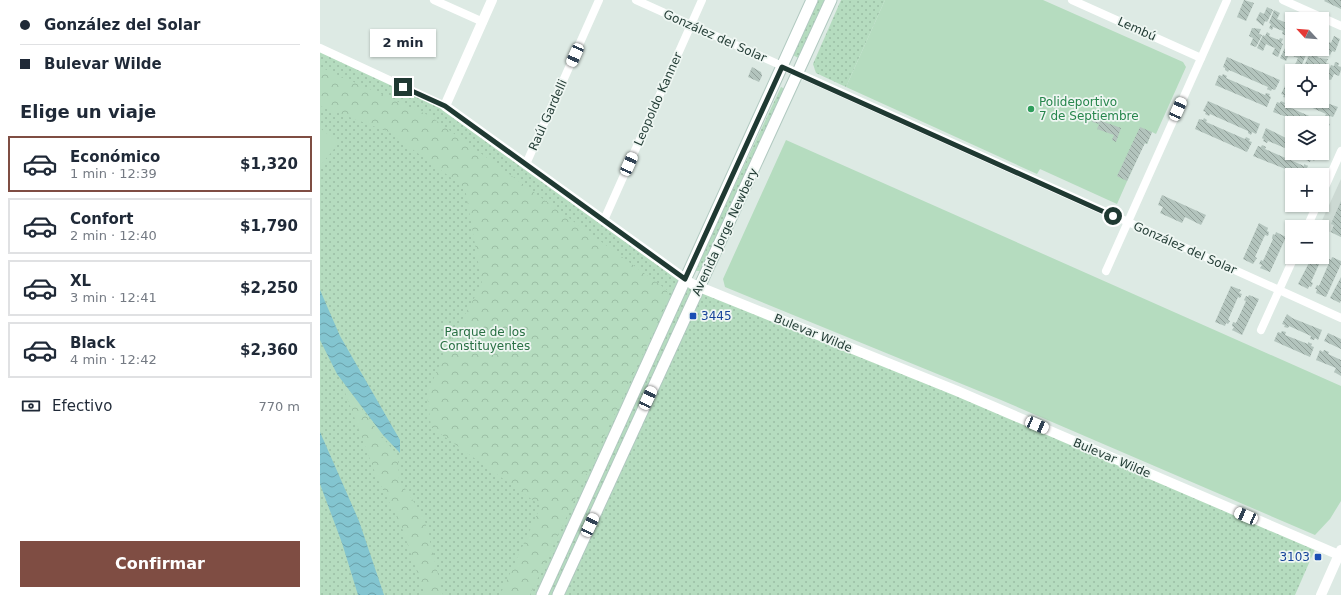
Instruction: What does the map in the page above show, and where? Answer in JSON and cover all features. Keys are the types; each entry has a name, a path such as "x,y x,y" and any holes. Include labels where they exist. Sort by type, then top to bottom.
{"main road":[{"name":"Avenida Jorge Newbery","path":"542,595 812,0"},
{"name":"Avenida Jorge Newbery","path":"558,595 831,0"}],"street":[{"path":"434,0 483,22"},
{"path":"445,106 492,0"},
{"name":"Raúl Gardelli","path":"526,164 600,0"},
{"name":"González del Solar","path":"636,0 1341,318"},
{"name":"Leopoldo Kanner","path":"604,220 702,0"},
{"name":"Lembú","path":"1072,0 1201,58"},
{"path":"1106,271 1227,0"},
{"path":"1283,0 1341,26"},
{"name":"Bulevar Wilde","path":"320,48 445,106 685,279 700,287 957,391 1340,554"},
{"path":"1329,178 1341,151"},
{"path":"1261,330 1291,264"},
{"path":"1321,595 1340,554"}],"shaded area":[{"path":"1341,179 1341,237 1329,232 1329,220 1322,220 1326,212 1329,212 1329,205"}],"green space":[{"path":"818,0 826,0 800,59 793,55"},
{"path":"841,0 885,0 846,87 816,73 813,64"},
{"name":"Polideportivo 7 de Septiembre","path":"885,0 1043,0 1183,62 1186,67 1156,134 1152,132 1147,144 1144,143 1117,204 1040,169 1037,174 846,87"},
{"name":"Parque de los Constituyentes","path":"320,48 445,106 685,279 1316,547 1295,595 320,595"},
{"name":"Parque de los Constituyentes","path":"320,67 430,116 667,290 668,300 530,595 500,595 541,506 431,427 427,394 448,345 482,284 465,188 389,132 320,106"},
{"path":"781,87 787,90 702,271 696,271 696,268"},
{"path":"320,128 339,143 320,166"},
{"path":"786,140 1341,386 1341,501 1330,519 1315,535 1001,400 725,287 723,279"},
{"path":"340,379 398,456 399,480 424,517 443,595 425,595 401,525 377,478"}],"water":[{"path":"320,290 340,336 400,440 400,453 383,435 337,374 320,340"},
{"path":"320,432 359,521 384,595 358,595 342,543 320,484"}],"building":[{"path":"1244,0 1254,3 1246,21 1237,17"},
{"path":"1341,0 1341,9 1324,1"},
{"path":"1267,7 1273,10 1267,22 1265,21 1263,26 1256,20 1260,12 1264,14"},
{"path":"1274,10 1280,13 1277,19 1285,23 1285,35 1282,34 1283,31 1273,27 1272,30 1269,28 1271,24 1269,23"},
{"path":"1252,28 1261,29 1259,34 1262,35 1256,47 1250,45 1253,38 1249,36"},
{"path":"1267,32 1270,34 1269,36 1279,40 1280,38 1283,39 1281,43 1283,44 1278,57 1272,54 1275,48 1266,44 1263,51 1257,48 1263,35 1265,36"},
{"path":"1334,36 1340,39 1335,52 1332,51 1330,55 1329,42 1331,43"},
{"path":"1285,48 1285,56 1288,56 1286,61 1280,58"},
{"path":"1294,56 1306,56 1302,64 1295,64 1298,58"},
{"path":"1309,56 1317,56 1319,58 1328,59 1326,63 1329,64 1305,64"},
{"path":"1227,57 1280,80 1275,90 1272,89 1271,91 1267,89 1268,87 1229,70 1228,72 1225,70 1223,67"},
{"path":"1335,62 1339,63 1338,66 1341,67 1341,70 1339,76 1334,74 1331,80 1329,79 1329,70 1331,65 1334,66"},
{"path":"752,67 761,72 762,76 759,82 748,77"},
{"path":"1223,74 1227,76 1226,78 1265,95 1266,93 1270,94 1269,96 1271,97 1267,107 1215,85 1219,75 1222,76"},
{"path":"1285,86 1285,97 1281,94"},
{"path":"1208,101 1260,124 1256,134 1252,132 1251,135 1248,131 1210,114 1209,116 1205,114 1206,112 1203,111"},
{"path":"1281,101 1285,103 1285,108 1291,108 1309,116 1285,116 1273,112 1277,102 1280,103"},
{"path":"1329,104 1338,107 1333,117 1330,116 1329,118 1329,116 1325,116 1326,114 1313,108 1329,108"},
{"path":"1093,118 1121,128 1116,142 1112,140 1114,135 1097,129 1099,124 1092,122"},
{"path":"1204,118 1207,120 1206,122 1245,139 1246,137 1250,139 1249,141 1252,142 1247,152 1195,129 1199,119 1203,120"},
{"path":"1140,127 1152,132 1147,144 1145,143 1127,181 1117,176"},
{"path":"1266,128 1285,138 1285,148 1268,141 1267,143 1263,141 1264,139 1262,138"},
{"path":"1262,145 1266,147 1265,149 1285,158 1285,160 1290,160 1304,166 1304,164 1308,166 1307,168 1285,169 1253,156 1258,146 1261,147"},
{"path":"1162,195 1206,215 1201,225 1185,217 1182,223 1160,213 1163,207 1158,205"},
{"path":"1341,201 1341,237 1331,232 1334,225 1331,224"},
{"path":"1259,223 1268,228 1267,231 1269,232 1268,236 1265,235 1255,257 1257,258 1253,264 1243,259"},
{"path":"1276,232 1285,236 1285,239 1270,272 1260,268 1262,265 1259,264 1261,260 1263,261 1273,239 1273,234 1275,235"},
{"path":"1332,257 1341,261 1341,264 1326,297 1316,293 1317,289 1315,289 1317,285 1319,286 1329,264 1329,259 1331,260"},
{"path":"1308,264 1319,264 1311,282 1313,283 1311,287 1309,286 1308,289 1298,284"},
{"path":"1341,277 1341,300 1340,303 1330,298"},
{"path":"1231,286 1241,290 1239,293 1242,294 1240,298 1238,297 1228,320 1230,321 1228,324 1226,323 1225,326 1215,322"},
{"path":"1249,295 1259,299 1242,335 1232,330 1234,327 1232,326 1233,322 1236,323 1246,301 1244,300 1246,296 1248,297"},
{"path":"1287,314 1292,318 1322,330 1318,340 1315,338 1314,340 1310,339 1311,336 1289,326 1288,328 1284,327 1285,325 1282,324"},
{"path":"1282,331 1286,332 1285,335 1308,344 1308,342 1312,344 1311,346 1314,347 1310,357 1274,341 1278,332 1281,333"},
{"path":"1328,333 1341,339 1341,349 1324,341"},
{"path":"1320,350 1323,352 1324,350 1329,352 1328,354 1341,360 1341,376 1334,372 1336,368 1316,360"}],"place":[{"name":"Polideportivo 7 de Septiembre","path":"1031,109"},
{"name":"3445","path":"693,316"},
{"name":"3103","path":"1318,557"}],"route":[{"path":"403,87 445,106 685,279 782,67 1113,216"}]}
